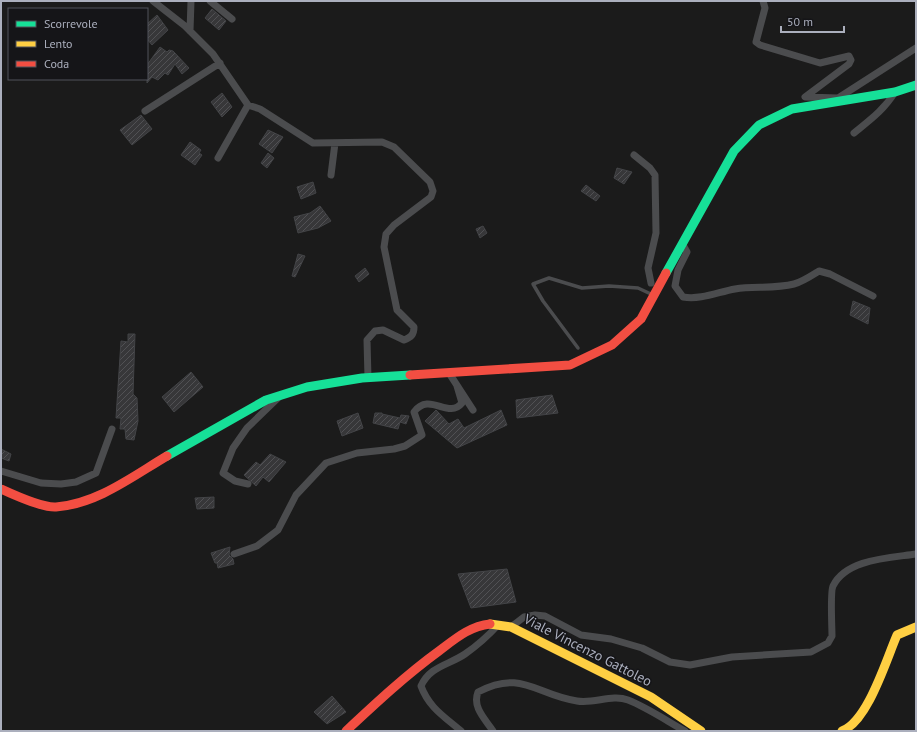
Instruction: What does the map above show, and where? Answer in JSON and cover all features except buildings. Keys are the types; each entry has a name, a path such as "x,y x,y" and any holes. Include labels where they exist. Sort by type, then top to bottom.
{"main road":[{"path":"1,489 20,498 55,507 89,501 266,400 307,387 368,378 570,365 612,345 641,319 734,150 759,125 792,109 834,100 895,92 916,85"},
{"name":"Viale Vincenzo Gattoleo","path":"346,731 406,675 465,632 479,625 498,625 511,627 651,697 700,731"},
{"path":"842,731 846,729 867,707 897,635 916,627"}],"street":[{"path":"153,1 190,31 220,63 248,105 266,113 313,143 382,142 394,147 430,182 434,191 431,197 394,225 386,234 384,247 397,310 414,327 414,333 411,337 404,340 383,330 375,331 367,340 368,378"},
{"path":"190,31 191,1"},
{"path":"210,1 232,19"},
{"path":"763,1 765,8 756,42 760,45 820,63 849,56 851,60 849,64 805,97 834,100 916,48"},
{"path":"145,111 220,63"},
{"path":"854,133 878,115 888,104 895,92"},
{"path":"218,158 248,105"},
{"path":"331,175 335,143"},
{"path":"634,155 650,168 654,175 656,233 648,268 651,283"},
{"path":"683,244 687,252 678,270 675,286 683,297 690,298 713,295 736,289 778,287 795,284 819,272 830,274 873,296"},
{"path":"449,373 473,410"},
{"path":"234,554 257,546 278,530 296,495 326,463 358,452 394,449 404,446 422,435 414,412 419,406 427,404 451,410 458,408 462,403 457,386"},
{"path":"248,484 235,481 223,473 227,460 233,448 247,428 281,395"},
{"path":"1,471 41,483 76,482 96,473 112,429"},
{"path":"511,627 524,617 535,614 545,616 580,635 611,639 642,648 670,662 690,665 732,657 811,652 828,643 832,636 832,587 844,572 863,563 916,554"},
{"path":"461,731 438,714 425,698 422,686 426,677 441,665 463,655 485,639 498,625"},
{"path":"493,731 476,705 475,699 478,692 487,687 502,683 518,682 578,701 616,698 628,700 685,731"}],"lane":[{"path":"578,348 543,301 533,284 549,278 582,288 609,286 638,288 654,296"}],"traffic: fast":[{"path":"666,273 734,151 759,125 792,109 895,92 916,85"},
{"path":"167,456 266,400 307,387 362,378 410,375"}],"traffic: slow":[{"path":"490,624 511,627 651,697 701,731"},
{"path":"842,731 851,725 868,703 882,674 897,635 916,627"}],"traffic: jam":[{"path":"410,375 570,365 612,345 641,319 666,273"},
{"path":"1,489 28,501 50,507 71,505 86,501 114,488 167,456"},
{"path":"346,731 403,679 451,642 469,630 490,624"}]}
